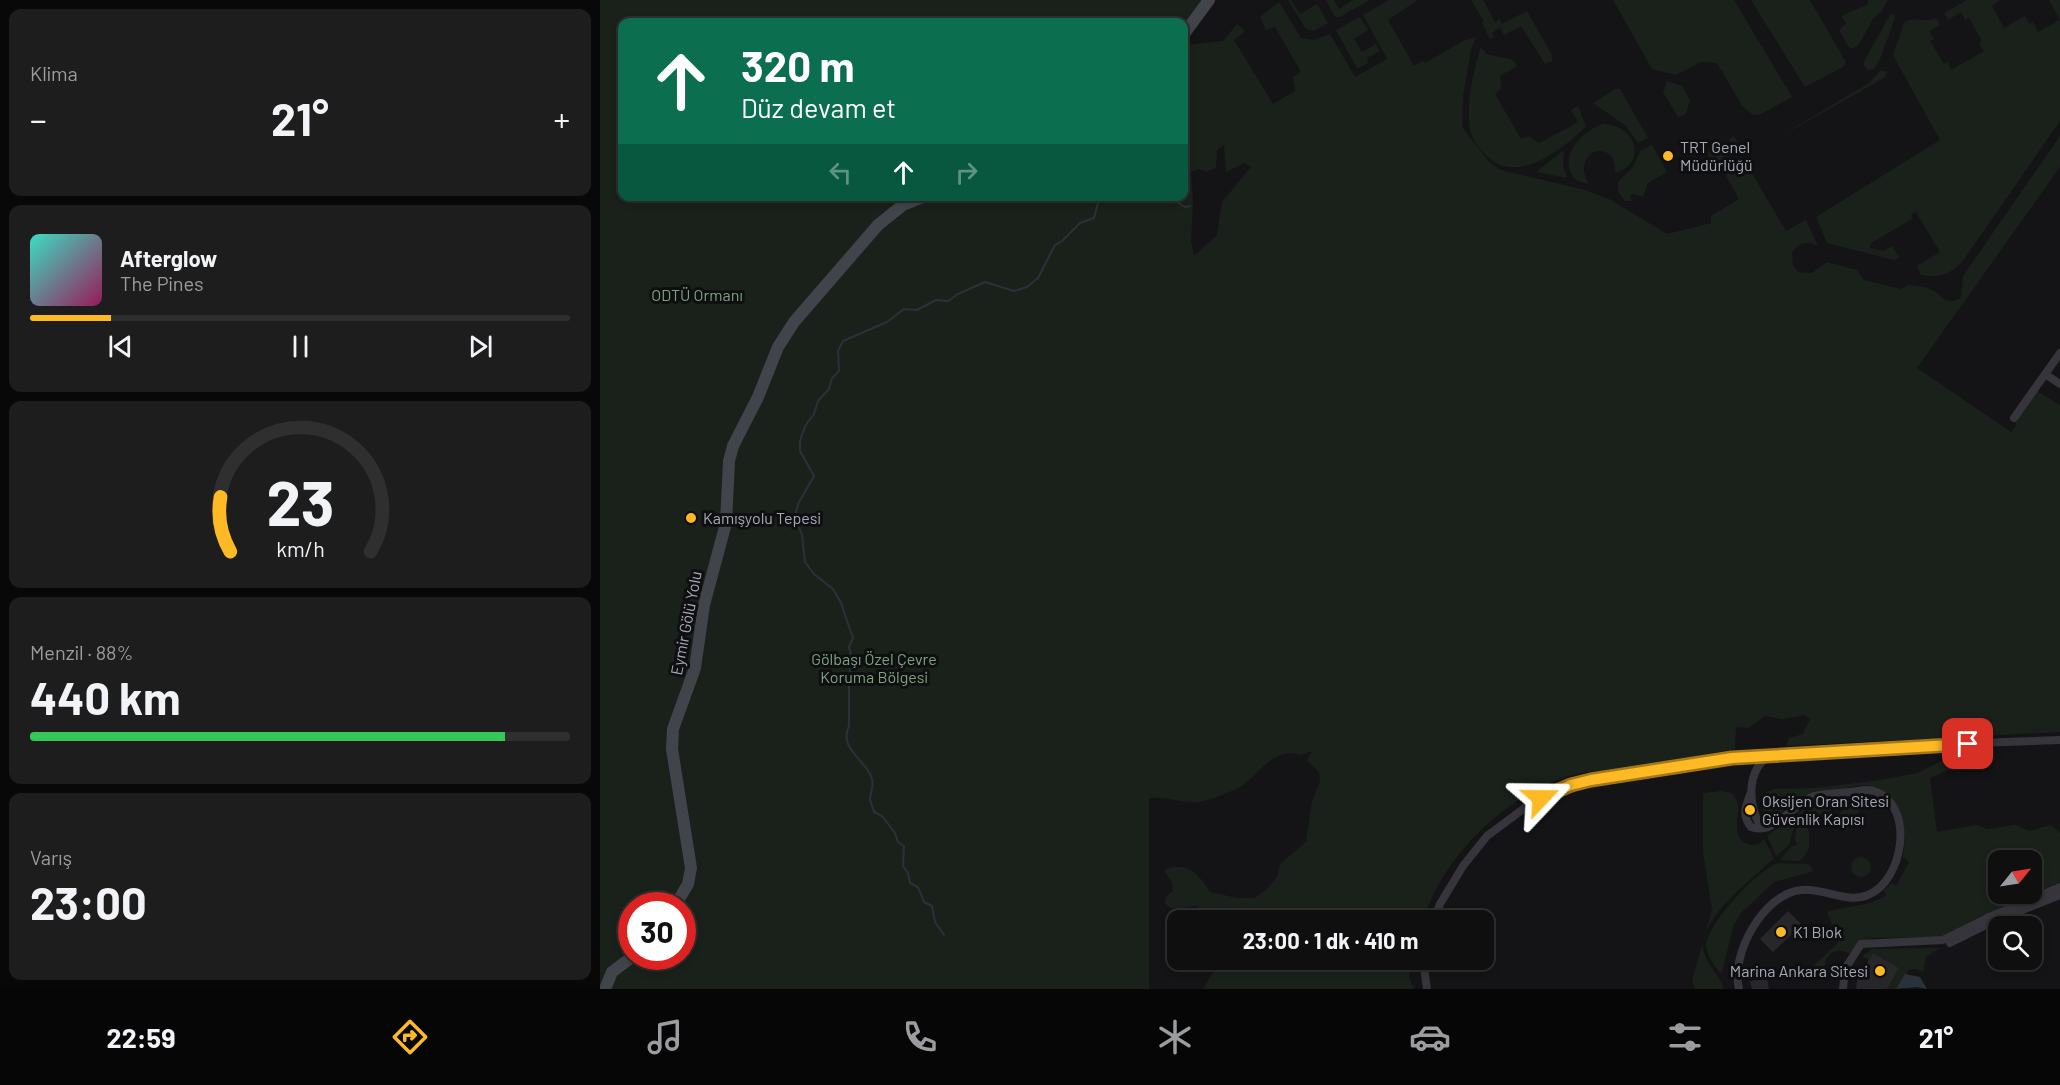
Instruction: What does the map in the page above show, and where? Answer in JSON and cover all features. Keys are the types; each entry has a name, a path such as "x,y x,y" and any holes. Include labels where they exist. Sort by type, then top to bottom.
{"street":[{"path":"1188,29 1209,0"},
{"name":"Eymir Gölü Yolu","path":"683,892 688,884 691,868 672,749 673,729 695,668 704,605 726,523 729,461 733,446 758,397 778,347 794,322 878,225 903,205 913,201"},
{"path":"2013,418 2060,353"},
{"path":"2045,374 2060,384"},
{"path":"1438,910 1463,866 1487,836 1516,812 1552,792 1591,780 1769,754 1949,744 2060,741"},
{"path":"1738,989 1736,972 1749,931 1775,903 1786,895 1802,889 1856,897 1869,895 1878,890 1894,868 1901,841 1894,809 1885,797 1871,790 1814,796 1765,828 1759,824 1750,795 1755,772 1769,754"},
{"path":"1843,989 1843,978 1850,959 1861,944 1943,940 1987,918 2060,887"},
{"path":"1843,978 1858,953 1866,947 1946,945 1990,923 2060,894"},
{"path":"605,989 612,972 618,968"},
{"path":"1425,970 1427,989"}],"green space":[{"path":"600,0 1209,0 1188,29 1188,18 618,18 618,201 1188,201 1188,45 1223,41 1237,24 1245,31 1234,40 1273,104 1295,91 1293,77 1301,72 1275,27 1266,30 1260,17 1279,2 1301,38 1314,40 1330,34 1355,77 1387,59 1363,15 1389,0 1418,0 1388,20 1414,66 1423,61 1425,63 1465,40 1476,37 1471,50 1463,96 1462,127 1490,163 1501,170 1585,190 1609,199 1667,234 1711,223 1711,216 1739,199 1726,176 1731,168 1744,160 1786,231 1806,220 1818,246 1803,243 1794,249 1793,265 1798,272 1812,273 1827,262 1857,270 1864,280 1901,289 1908,285 1927,288 1949,301 1961,297 1963,276 2060,136 2060,167 1917,368 2011,432 2016,426 2016,420 2037,391 2060,405 2060,732 1786,746 1789,738 1803,734 1810,719 1805,715 1782,719 1765,716 1748,728 1736,727 1735,749 1622,769 1581,773 1555,781 1530,793 1506,809 1463,849 1446,872 1427,910 1198,910 1197,906 1171,909 1165,903 1166,897 1173,891 1172,883 1164,870 1172,867 1192,870 1210,892 1237,898 1255,898 1268,888 1278,875 1280,864 1306,842 1312,801 1320,782 1319,772 1307,760 1312,751 1301,755 1291,753 1281,755 1265,765 1242,786 1209,800 1189,802 1149,799 1149,989 600,989","holes":["1224,145 1226,172 1244,163 1251,167 1222,202 1217,235 1194,256 1191,241 1193,200 1191,172 1198,169 1206,172 1216,168 1217,150"]},
{"path":"1288,0 1291,0 1300,14 1317,4 1328,23 1314,31 1306,29"},
{"path":"1326,0 1334,0 1339,9 1353,0 1370,0 1340,17 1335,17"},
{"path":"1471,0 1483,0 1495,22 1500,19 1502,24 1527,11 1552,55 1552,61 1545,64 1521,26 1504,35 1500,28 1492,33 1494,37 1490,39 1482,23 1484,21"},
{"path":"1613,0 1734,0 1792,97 1761,114 1753,115 1743,107 1717,63 1701,62 1676,75 1652,69"},
{"path":"1751,0 1810,0 1846,62 1843,67 1805,87"},
{"path":"1868,0 1888,0 1881,12 1874,17 1858,46 1850,49 1839,30 1846,24 1842,16 1868,4"},
{"path":"1967,0 2000,0 1992,6 2004,28 2025,16 2030,24 2033,22 2038,32 2060,20 2060,121 1962,262 1948,273 1938,276 1921,275 1917,266 1940,252 1916,212 1911,215 1912,219 1871,243 1870,248 1884,251 1892,246 1899,257 1894,260 1827,243 1816,217 1940,140 1893,55 1904,23 1911,20 1936,18 1940,25 1929,31 1934,39 1930,41 1944,64 1948,62 1951,70 1984,51 1979,44 1982,41 1969,18 1965,20 1961,12 1948,20 1944,13"},
{"path":"2049,0 2060,0 2060,20"},
{"path":"1894,14 1895,18 1880,59 1874,69 1867,70 1863,63 1890,15"},
{"path":"1360,17 1368,30 1354,39 1362,52 1376,44 1380,51 1367,58 1368,63 1357,68 1336,30"},
{"path":"1481,47 1486,54 1513,60 1517,66 1500,76 1501,88 1495,94 1521,139 1529,136 1539,143 1573,125 1578,122 1571,110 1578,106 1586,126 1553,154 1525,166 1512,167 1499,164 1487,156 1474,140 1469,124 1471,90"},
{"path":"1881,70 1887,72 1884,78 1774,140 1869,83"},
{"path":"1667,81 1682,86 1690,100 1686,114 1678,117 1663,92"},
{"path":"1615,89 1620,89 1648,138 1638,143 1626,126 1593,103"},
{"path":"1603,124 1623,130 1630,137 1635,153 1632,161 1626,168 1615,173 1615,163 1610,155 1603,151 1593,152 1586,159 1584,167 1589,184 1578,181 1571,173 1569,165 1573,148 1586,133"},
{"path":"1734,136 1741,148 1718,162 1709,161 1708,152 1710,150 1713,154 1731,143 1729,139"},
{"path":"1652,145 1667,172 1648,183 1643,197 1633,194 1630,196 1632,201 1625,201 1618,192 1618,182 1633,167 1640,151"},
{"path":"1564,150 1563,165 1567,178 1536,172"},
{"path":"1948,758 1959,758 1955,770 1948,770 1930,778 1937,832 1977,825 1987,829 2015,825 2029,831 2051,825 2060,833 2060,882 2042,890 2042,850 1988,850 1988,904 2009,904 1942,937 1873,938 1862,941 1850,954 1836,951 1830,954 1825,961 1826,973 1823,976 1813,966 1839,942 1827,912 1865,904 1887,895 1883,891 1892,883 1896,886 1909,862 1903,857 1905,838 1900,811 1893,799 1878,787 1865,785 1814,792 1768,821 1764,818 1762,802 1765,793 1774,789 1815,788 1917,773"},
{"path":"1721,791 1731,793 1736,800 1739,837 1753,845 1759,844 1764,839 1774,858 1728,900 1708,927 1704,939 1712,910 1703,852 1703,793"},
{"path":"1839,798 1825,816 1814,819 1808,827 1809,846 1806,854 1799,861 1780,860 1791,847 1797,845 1795,838 1797,825 1814,803"},
{"path":"1848,802 1860,810 1846,832 1833,823"},
{"path":"1807,807 1795,823 1789,845 1776,856 1767,836"},
{"path":"1861,857 1868,860 1871,867 1868,874 1861,877 1854,874 1851,867 1854,860"},
{"path":"1778,863 1809,864 1814,871 1774,882 1741,913 1734,924 1722,972 1719,972 1709,957 1706,947 1714,926 1746,887 1769,867"},
{"path":"1703,940 1706,957 1724,989 1695,989 1692,981"},
{"path":"1940,948 1926,957 1923,972 1915,969 1909,970 1896,989 1887,989 1899,968 1873,953 1869,960 1862,956 1872,949"},
{"path":"1214,970 1410,970 1409,977 1414,989 1203,989"}],"shaded area":[{"path":"1905,974 1920,977 1927,989 1916,987 1896,989"}],"building":[{"name":"K1 Blok","path":"1788,911 1802,925 1773,952 1760,939"},
{"name":"Marina Ankara Sitesi","path":"1873,953 1899,968 1887,989 1856,989 1857,980"},
{"path":"1767,978 1769,989 1752,989 1750,981"}],"waterway":[{"path":"944,935 935,922 932,906 924,902 918,887 910,883 908,873 903,866 904,846 898,842 895,833 882,816 874,812 870,802 872,779 847,741 849,676 852,659 849,647 853,638 841,603 833,589 814,574 805,562 802,535 795,517 798,504 814,476 800,451 800,441 818,401 829,389 832,378 839,371 838,351 843,341 887,322 904,309 917,310 936,300 948,301 985,282 1014,291 1027,287 1038,278 1055,245 1080,223 1094,218 1100,201"},
{"path":"1170,201 1185,207 1190,206"}],"place":[{"name":"TRT Genel Müdürlüğü","path":"1668,156"},
{"name":"Kamışyolu Tepesi","path":"691,518"},
{"name":"Oksijen Oran Sitesi Güvenlik Kapısı","path":"1750,810"},
{"name":"K1 Blok","path":"1781,932"},
{"name":"Marina Ankara Sitesi","path":"1880,971"}],"route":[{"path":"1541,798 1571,785 1591,780 1623,777 1732,758 1769,754 1968,744"}],"park label":[{"name":"ODTÜ Ormanı","path":"697,295"},
{"name":"Gölbaşı Özel Çevre Koruma Bölgesi","path":"874,668"}]}
